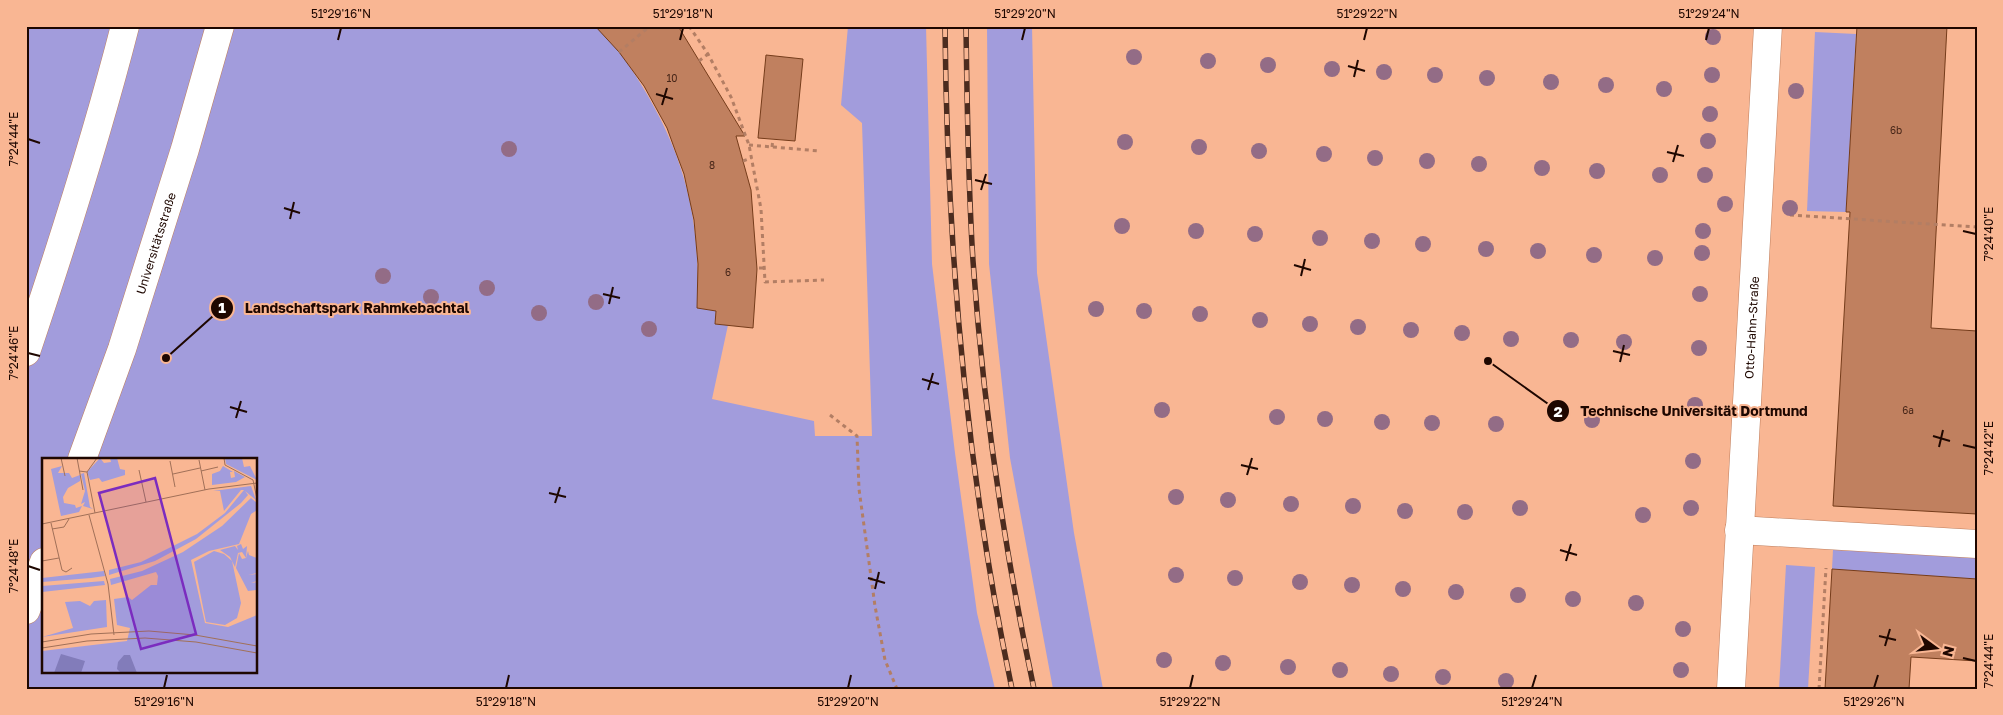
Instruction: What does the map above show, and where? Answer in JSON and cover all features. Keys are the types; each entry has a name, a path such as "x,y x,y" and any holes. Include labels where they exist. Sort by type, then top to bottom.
{"street":[{"path":"26,352 48,287 111,80 125,26"},
{"name":"Universitätsstraße","path":"82,458 125,340 185,149 220,26"},
{"name":"Otto-Hahn-Straße","path":"1731,689 1768,26"},
{"path":"1739,530 1977,544"},
{"path":"26,610 42,567"}],"path":[{"path":"619,52 650,26"},
{"path":"689,26 708,54 731,97 749,145 761,209 765,282 824,280"},
{"path":"699,61 708,54"},
{"path":"772,147 773,139"},
{"path":"749,145 820,151"},
{"path":"742,161 751,158"},
{"path":"1757,213 1977,227"},
{"path":"759,268 764,268"},
{"path":"830,416 857,436 860,490 874,606 885,660 897,689"},
{"path":"1819,689 1827,535"}],"shaded area":[{"path":"26,26 643,26 624,58 660,118 683,176 696,238 698,272 697,308 716,311 715,324 728,325 712,399 814,421 815,436 872,436 862,123 841,105 848,26 926,26 932,264 977,613 995,689 26,689"},
{"path":"987,26 1032,26 1037,273 1074,533 1103,689 1053,689 1010,458 989,264"},
{"path":"1815,32 1856,34 1846,212 1807,211"},
{"path":"1833,550 1977,557 1977,579 1832,569"},
{"path":"1786,565 1815,567 1808,689 1779,689"}],"building":[{"path":"595,26 678,26 745,136 736,136 751,190 757,269 753,328 715,324 716,311 697,308 698,264 694,220 684,174 667,128 644,86 619,52"},
{"path":"1857,26 1947,26 1931,328 1977,331 1977,514 1833,506 1850,212 1846,212"},
{"path":"766,55 803,59 795,141 758,138"},
{"path":"1832,569 1977,579 1977,661 1911,657 1909,689 1825,689"}],"railway":[{"path":"945,26 950,193 962,359 982,525 1012,689"},
{"path":"966,26 971,232 977,315 989,423 1004,530 1034,689"}],"place":[{"name":"Landschaftspark Rahmkebachtal","path":"166,358"},
{"name":"Technische Universität Dortmund","path":"1488,361"}]}
